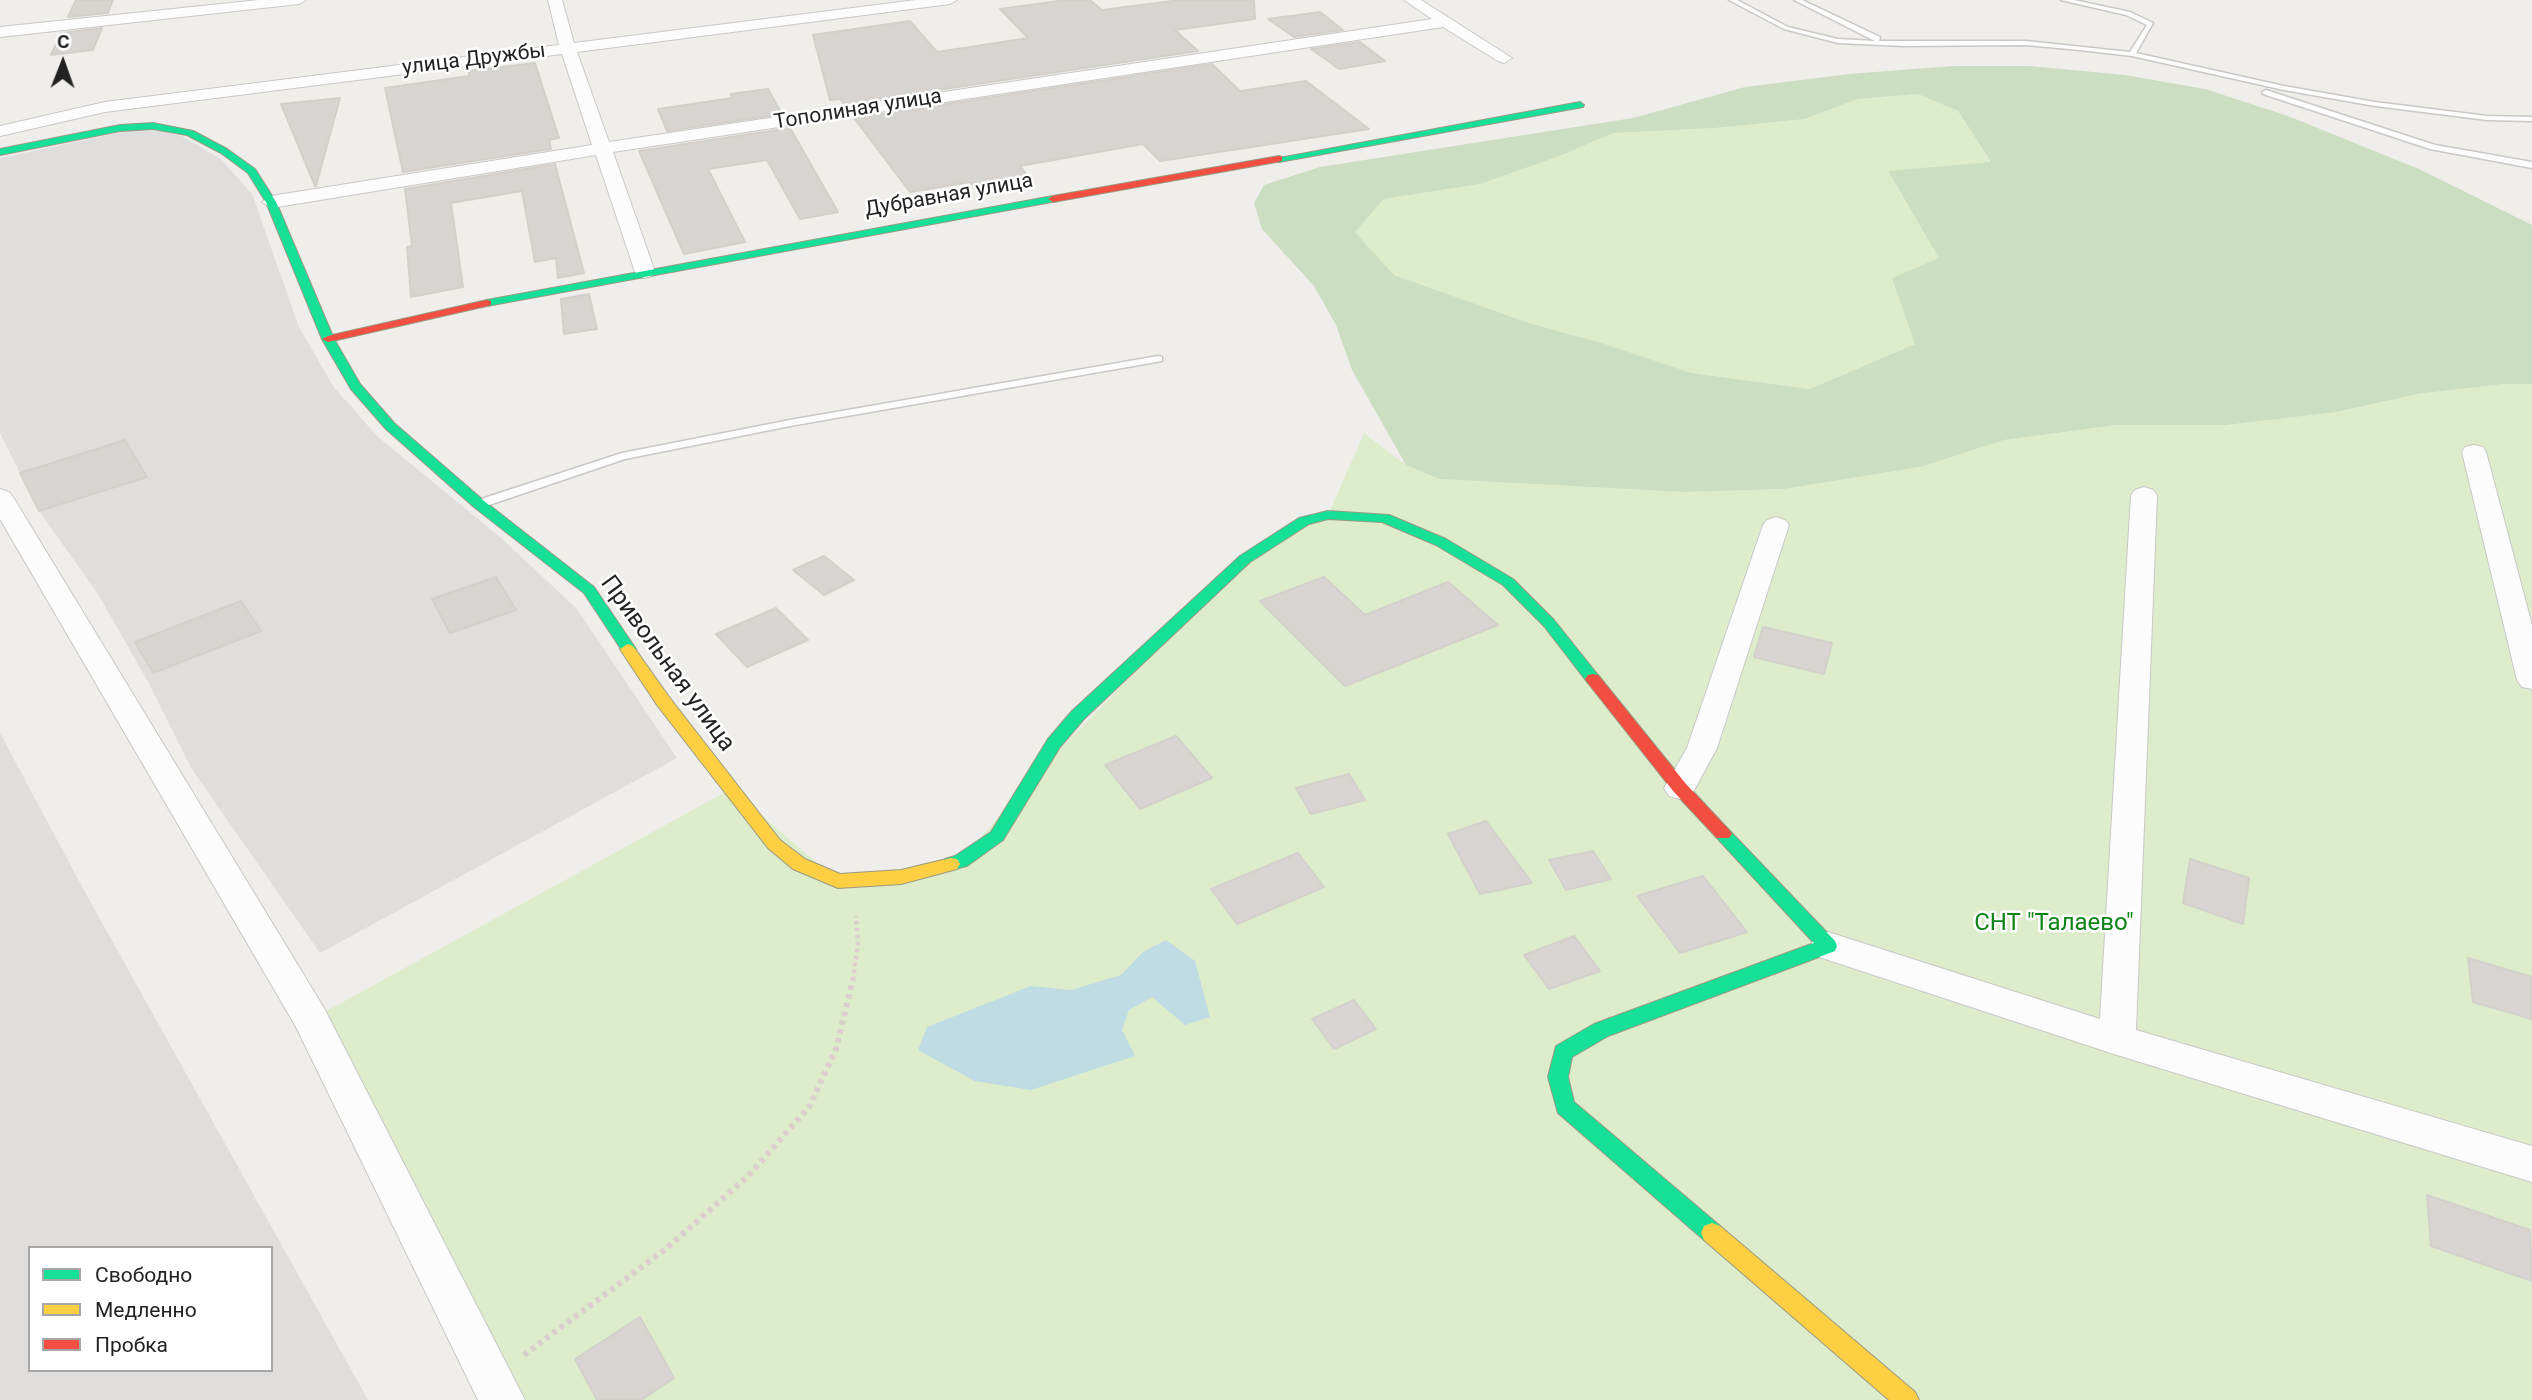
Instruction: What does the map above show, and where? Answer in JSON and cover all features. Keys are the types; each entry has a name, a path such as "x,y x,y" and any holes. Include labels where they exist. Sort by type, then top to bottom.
{"street":[{"path":"0,32 299,0"},
{"path":"555,0 568,48 645,272"},
{"name":"улица Дружбы","path":"0,131 105,107 950,0"},
{"path":"1411,0 1504,58"},
{"name":"Тополиная улица","path":"271,202 604,148 1445,22"},
{"name":"Дубравная улица","path":"328,339 466,307 645,272 1580,105"},
{"name":"Привольная улица","path":"0,152 120,128 171,128 190,133 224,151 251,171 271,202 328,339 355,386 390,426 479,503 589,590 663,701 774,844 799,864 838,881 901,877 961,860 997,836 1054,743 1078,715 1245,559 1304,521 1328,515 1384,518 1441,541 1508,582 1549,623 1680,788"},
{"path":"2474,452 2532,680"},
{"path":"2117,1040 2144,495"},
{"path":"0,497 312,1019 497,1389"},
{"path":"1776,525 1702,748 1680,788 1828,946 2117,1040 2532,1164"},
{"path":"1828,946 1601,1030 1563,1052 1558,1077 1565,1107 1906,1400"}],"lane":[{"path":"1732,0 1786,28 1838,41 1888,44 2026,44 2132,54 2375,104 2487,118 2532,119"},
{"path":"1797,0 1888,44"},
{"path":"2064,0 2127,13 2151,24 2132,54"},
{"path":"2199,69 2434,147 2532,165"},
{"path":"479,503 622,456 790,423 1157,359"}],"path":[{"path":"497,1389 667,1248 749,1175 810,1107 836,1049 851,994 858,943 853,880"}],"shaded area":[{"path":"127,131 159,131 182,136 222,160 252,194 299,327 333,386 377,436 500,537 577,609 677,758 320,953 191,768 147,680 98,594 39,511 0,433 0,158"},
{"path":"0,733 86,894 368,1400 0,1400"}],"green space":[{"path":"1953,66 2029,66 2125,75 2205,89 2288,116 2419,169 2532,225 2532,384 2504,384 2417,394 2337,412 2227,425 2117,425 2004,440 1920,467 1784,489 1684,492 1439,479 1406,465 1352,370 1336,325 1314,286 1262,229 1254,203 1264,185 1320,167 1633,118 1745,87 1849,74","holes":["1918,94 1958,111 1991,162 1888,171 1939,258 1892,278 1915,344 1810,389 1692,373 1605,344 1529,323 1394,275 1355,232 1384,199 1480,184 1557,157 1613,133 1715,128 1805,119 1858,99"]},
{"path":"1919,94 1958,111 1991,163 1888,172 1940,259 1915,344 1810,389 1692,373 1605,344 1529,323 1394,275 1355,232 1384,199 1480,184 1557,157 1613,133 1715,128 1805,119 1858,99"},
{"name":"СНТ \"Талаево\"","path":"2504,384 2532,384 2532,1400 502,1400 312,1019 731,789 838,881 961,861 1031,779 1245,559 1328,515 1364,433 1406,465 1439,479 1684,492 1784,489 1920,467 2004,440 2117,425 2227,425 2337,412 2417,394"}],"water":[{"path":"1166,940 1195,961 1210,1017 1185,1025 1152,997 1129,1010 1122,1030 1135,1056 1031,1090 975,1081 918,1050 927,1027 1031,986 1071,990 1121,975 1143,952"}],"building":[{"path":"76,0 113,0 108,13 68,17"},
{"path":"1066,0 1090,0 1102,10 1180,0 1254,0 1255,19 1175,30 1198,51 844,104 840,99 830,100 813,35 910,21 937,52 1028,38 1000,9"},
{"path":"1320,12 1343,30 1294,37 1268,19"},
{"path":"102,28 93,50 51,55 61,33"},
{"path":"1360,42 1385,61 1339,69 1311,49"},
{"path":"535,63 559,138 549,140 551,149 403,172 385,88 469,76 469,71"},
{"path":"1212,64 1240,91 1306,81 1369,129 1160,161 1143,144 1020,166 1032,181 976,190 970,182 910,192 854,118"},
{"path":"768,89 782,114 667,131 658,109 732,98 731,94"},
{"path":"340,98 316,186 315,186 281,104"},
{"path":"790,128 838,212 800,219 767,160 708,169 745,242 684,254 639,151"},
{"path":"555,164 584,273 558,278 556,258 535,262 522,191 451,203 463,287 411,297 407,247 412,246 405,189"},
{"path":"589,294 597,329 564,334 561,299"},
{"path":"125,440 147,477 39,511 20,473"},
{"path":"824,556 854,580 824,595 793,570"},
{"path":"496,577 516,610 450,633 432,599"},
{"path":"1324,577 1365,615 1448,582 1498,625 1345,686 1260,601"},
{"path":"241,601 261,631 153,673 135,642"},
{"path":"776,608 808,640 747,667 716,634"},
{"path":"1763,627 1832,643 1824,674 1754,657"},
{"path":"1176,736 1212,778 1140,809 1105,765"},
{"path":"1349,774 1365,800 1311,814 1296,788"},
{"path":"1486,821 1532,883 1480,894 1448,834"},
{"path":"1593,851 1611,879 1566,890 1549,860"},
{"path":"1298,853 1324,887 1237,924 1211,889"},
{"path":"2190,859 2249,878 2243,924 2183,903"},
{"path":"1703,876 1747,932 1680,953 1637,896"},
{"path":"1574,936 1600,971 1549,989 1524,955"},
{"path":"2468,958 2532,977 2532,1019 2473,1002"},
{"path":"1354,1000 1376,1029 1334,1049 1312,1019"},
{"path":"2427,1195 2530,1230 2532,1281 2431,1246"},
{"path":"640,1317 674,1378 641,1400 597,1400 575,1359"}],"traffic: fast":[{"path":"1279,159 1580,105"},
{"path":"0,152 120,128 153,126 190,133 224,151 252,171 271,202 328,339 355,386 390,426 479,504 589,590 628,649"},
{"path":"487,303 1053,199"},
{"path":"951,864 961,861 997,836 1054,743 1078,715 1245,559 1304,521 1328,515 1384,518 1441,542 1508,582 1549,623 1593,679"},
{"path":"1712,1233 1565,1107 1558,1077 1563,1052 1601,1030 1828,946 1723,834"}],"traffic: slow":[{"path":"628,649 663,701 774,844 799,864 838,881 901,877 951,864"},
{"path":"1712,1233 1907,1400"}],"traffic: jam":[{"path":"1053,199 1279,159"},
{"path":"328,339 487,303"},
{"path":"1593,679 1680,788 1723,834"}]}
